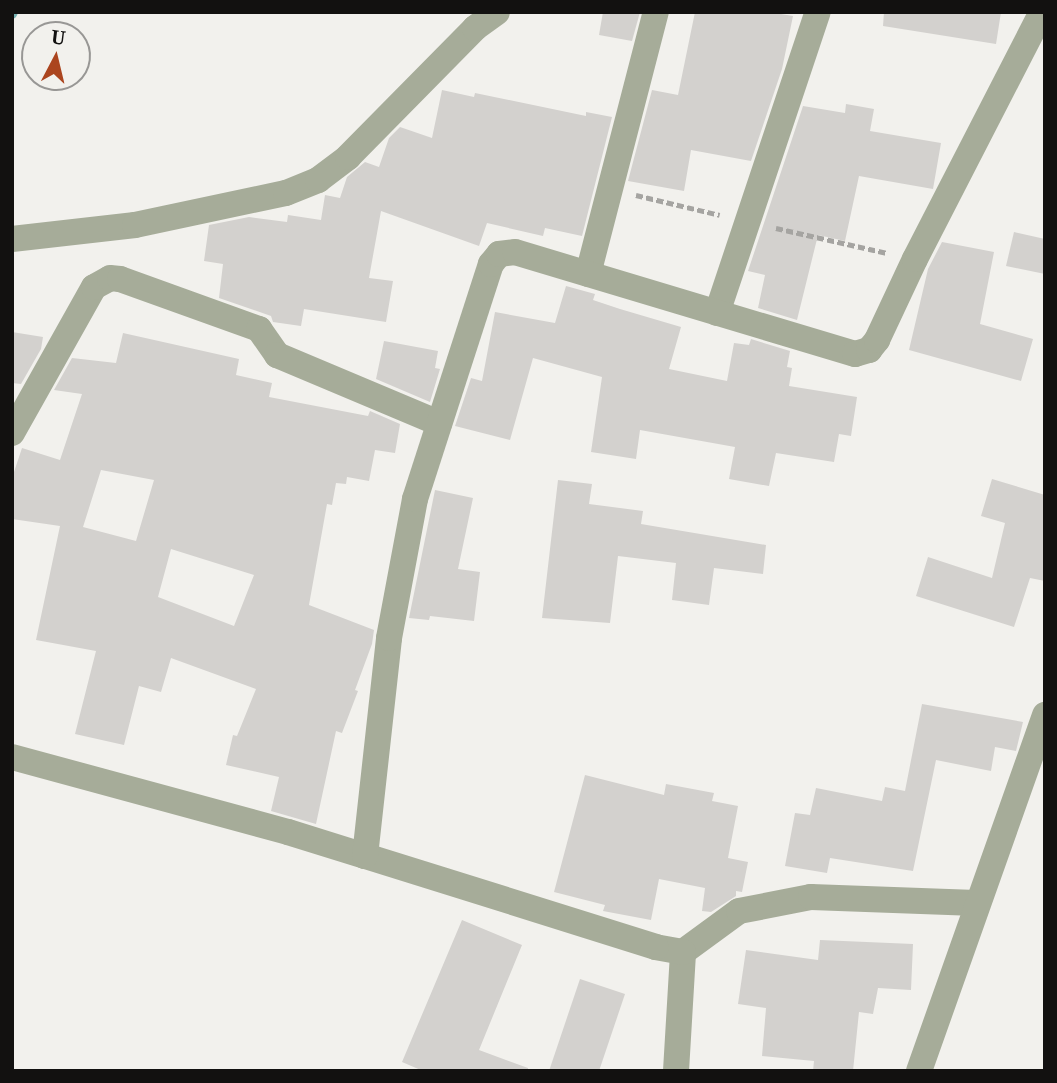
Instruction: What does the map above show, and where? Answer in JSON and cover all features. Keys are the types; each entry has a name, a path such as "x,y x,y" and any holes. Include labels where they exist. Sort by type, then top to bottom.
{"street":[{"path":"12,239 148,222 286,193 318,180 348,157 475,28 497,12"},
{"path":"588,274 656,12"},
{"path":"717,313 818,12"},
{"path":"365,856 396,594 415,499 491,264 499,254 515,253 855,354 869,350 877,340 1042,12"},
{"path":"12,433 94,287 110,278 120,279 256,328 263,332 277,355 439,423"},
{"path":"919,1071 976,903 1045,715"},
{"path":"12,757 365,856 656,947 683,952 738,911 811,897 976,903"},
{"path":"676,1071 683,952"}],"building":[{"path":"603,12 640,12 632,41 599,35"},
{"path":"695,12 769,12 793,16 782,69 751,161 691,150 684,191 628,181 652,90 678,95"},
{"path":"884,12 1001,12 996,44 883,26"},
{"path":"442,90 474,97 475,93 586,116 586,112 612,117 582,236 545,228 543,236 487,223 479,246 381,211 369,278 393,281 386,322 304,309 301,326 273,322 271,316 219,298 223,264 204,261 209,225 249,217 287,222 288,215 321,220 325,195 340,198 347,177 365,162 379,167 389,138 400,127 432,138"},
{"path":"846,104 874,109 870,131 941,143 933,189 859,176 845,241 818,235 797,320 758,308 765,275 748,271 803,106 845,113"},
{"path":"1014,232 1045,239 1045,274 1006,266"},
{"path":"942,242 994,252 980,324 1033,339 1021,381 909,350 928,269"},
{"path":"566,286 595,294 593,300 681,327 669,369 727,381 734,343 749,345 751,339 790,351 787,367 792,368 789,386 857,397 851,436 839,434 834,462 776,453 769,486 729,479 735,447 640,430 636,459 591,452 602,377 533,358 510,440 455,426 471,378 482,381 495,312 555,323"},
{"path":"12,332 43,337 41,349 21,384 12,383"},
{"path":"123,333 239,359 236,375 272,383 269,397 368,416 370,411 400,424 395,453 375,450 369,481 347,477 346,484 336,483 332,505 327,504 309,605 374,630 372,644 355,690 358,691 342,733 336,731 316,824 271,811 279,777 226,765 233,735 237,736 256,689 171,658 161,692 139,686 124,745 75,734 96,651 36,640 60,526 12,519 12,478 22,448 60,460 82,394 54,390 72,358 116,363","holes":["101,470 154,480 136,541 83,527","171,549 254,575 234,626 158,597"]},
{"path":"384,341 438,351 435,368 440,369 430,402 376,379"},
{"path":"992,479 1045,495 1045,581 1030,578 1014,627 916,596 928,557 992,578 1005,523 981,516"},
{"path":"558,480 592,484 589,504 643,511 641,524 766,545 763,574 714,568 709,605 672,600 676,563 618,556 610,623 542,618"},
{"path":"435,490 473,498 458,569 480,572 474,621 430,616 429,620 409,618"},
{"path":"922,704 1023,722 1016,751 995,747 991,771 936,760 913,871 830,858 827,873 785,866 795,813 810,815 816,788 882,801 885,787 905,791"},
{"path":"585,775 664,795 666,784 714,793 712,801 738,806 728,858 748,862 742,892 736,891 736,896 711,912 702,911 705,888 659,879 651,920 603,911 605,905 554,892"},
{"path":"462,920 522,945 479,1050 528,1068 528,1071 423,1071 402,1062"},
{"path":"820,940 913,944 911,990 878,988 873,1014 859,1012 853,1071 813,1071 814,1061 762,1056 766,1008 738,1004 746,950 818,960"},
{"path":"580,979 625,994 599,1071 549,1071"}]}
